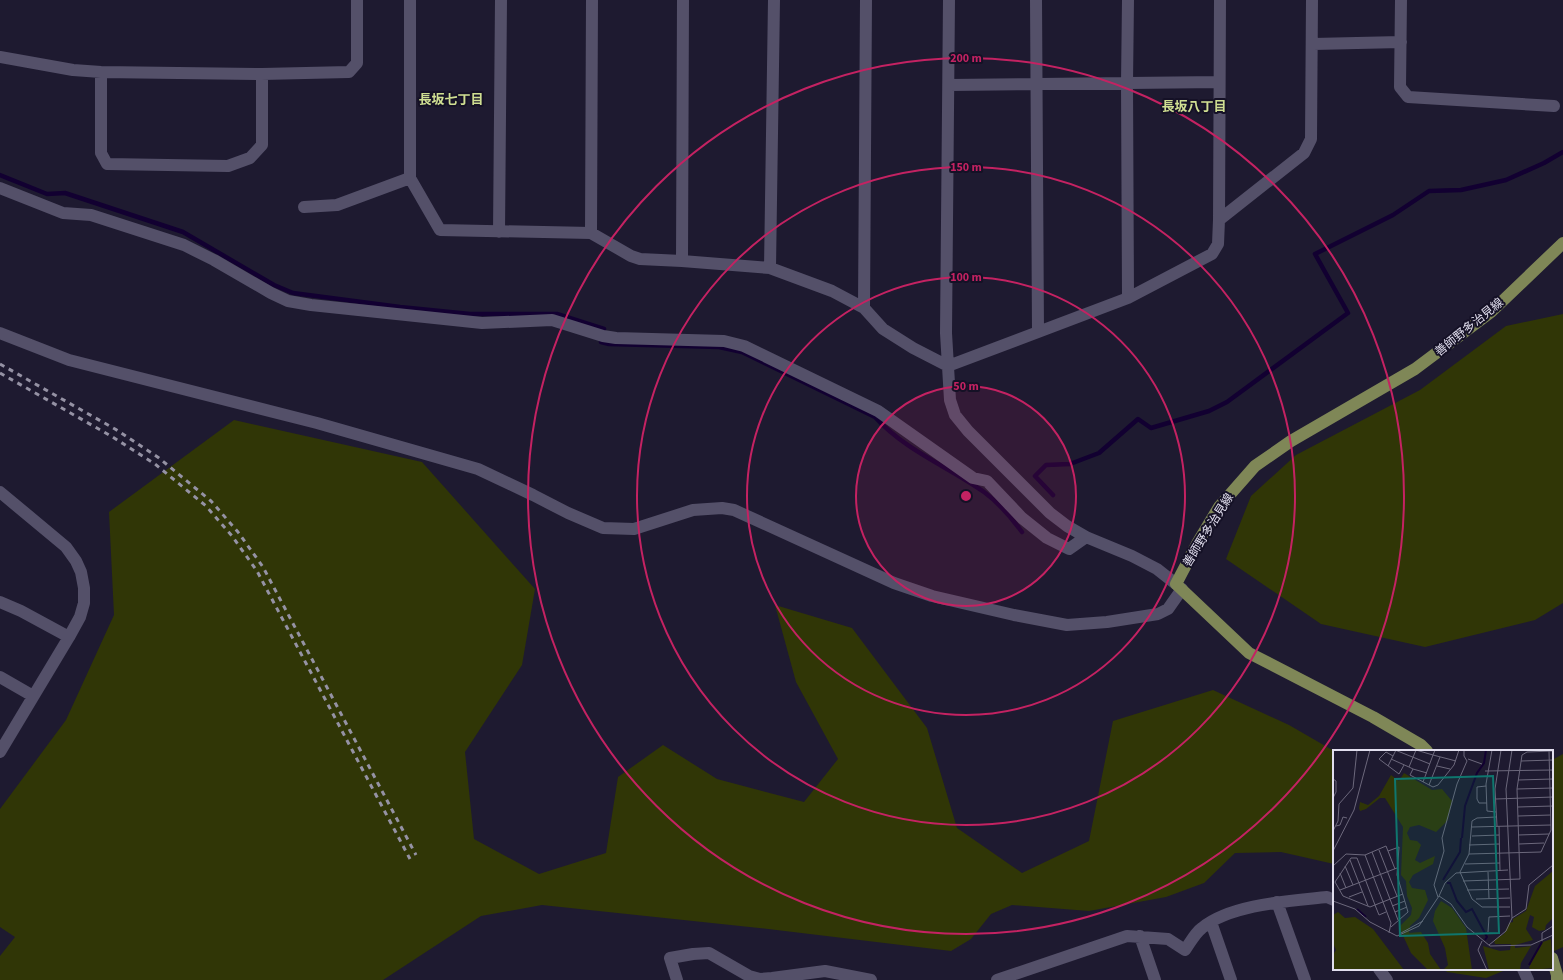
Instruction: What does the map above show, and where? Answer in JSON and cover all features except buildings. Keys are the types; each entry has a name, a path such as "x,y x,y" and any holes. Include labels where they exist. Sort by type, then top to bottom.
{"main road":[{"name":"善師野多治見線","path":"1179,586 1198,542 1219,507 1234,488 1255,466 1291,441 1415,369 1491,312 1563,243"},
{"path":"1179,586 1249,653 1373,717 1424,749"},
{"path":"1553,961 1557,980"}],"street":[{"path":"0,57 73,70 101,72 262,74 349,72 357,63 357,0"},
{"path":"410,0 410,178 440,230 591,233 631,256 640,259 770,268 832,291 864,308 883,329 913,348 948,366 1128,298 1212,254 1218,244 1219,220 1220,0"},
{"path":"499,232 501,0"},
{"path":"591,233 592,0"},
{"path":"682,261 683,0"},
{"path":"770,268 774,0"},
{"path":"864,308 866,0"},
{"path":"0,333 69,360 317,423 478,469 568,513 603,528 634,529 693,510 722,508 734,510 894,583 932,596 1014,615 1067,625 1106,622 1158,614 1168,610 1179,586 1157,570 1132,556 1086,537 1067,526 1040,504 968,431 956,416 950,400 946,325 949,0"},
{"path":"1036,0 1038,332"},
{"path":"1128,0 1128,298"},
{"path":"1219,220 1304,153 1311,139 1312,0"},
{"path":"1402,0 1400,87 1408,97 1554,106"},
{"path":"1312,44 1401,42"},
{"path":"101,72 101,153 107,164 213,166 228,166 250,158 262,145 262,74"},
{"path":"948,85 1219,82"},
{"path":"304,207 337,205 410,178"},
{"path":"0,188 63,213 92,215 184,245 288,301 311,305 482,323 552,320 603,336 616,338 724,341 744,346 878,411 973,478 987,481 1022,518 1046,538 1069,549 1086,537"},
{"path":"0,492 66,547 76,561 81,572 84,588 84,603 80,617 0,752"},
{"path":"0,602 21,611 69,637"},
{"path":"0,677 33,696"},
{"path":"997,980 1127,936 1168,939 1185,950 1201,928 1237,910 1277,902 1327,897 1333,900"},
{"path":"1277,902 1305,980"},
{"path":"1211,922 1231,980"},
{"path":"1140,936 1155,980"},
{"path":"677,980 670,958 709,953 749,976 760,978 772,978 825,971 871,980"},
{"path":"1381,970 1387,980"},
{"path":"1523,970 1528,980"}],"green space":[{"path":"1563,314 1563,603 1535,620 1425,647 1321,624 1226,559 1251,496 1296,455 1420,390 1506,326"},
{"path":"234,420 422,462 535,589 522,665 465,752 474,839 539,874 606,853 618,777 663,745 717,779 804,802 838,759 796,682 775,605 852,628 927,728 957,828 1022,873 1089,841 1113,721 1213,690 1289,725 1333,750 1333,864 1281,852 1235,853 1204,883 1166,897 1089,911 1012,905 991,914 971,939 951,951 759,928 542,905 481,916 383,980 0,980 0,956 15,937 0,927 0,809 66,720 114,615 109,512"},
{"path":"1563,754 1563,947 1553,952 1553,759"},
{"path":"1445,970 1506,970 1486,978 1447,972"}],"waterway":[{"path":"1053,495 1035,476 1046,465 1070,464 1099,453 1138,419 1151,428 1209,411 1227,402 1348,313 1315,254 1393,215 1429,191 1461,190 1506,180 1544,163 1563,152"},
{"path":"0,175 47,194 65,193 183,232 274,285 293,293 400,307 470,314 557,314 604,329"},
{"path":"601,342 609,344 719,347 742,352 875,417 887,429 913,449 984,492 1004,510 1022,532"}],"railway":[{"path":"0,364 115,429 159,458 211,501 238,532 263,567 416,855"},
{"path":"0,373 111,436 155,464 206,506 232,536 257,571 410,859"}],"district":[{"name":"長坂七丁目","path":"451,99"},
{"name":"長坂八丁目","path":"1194,106"}]}
